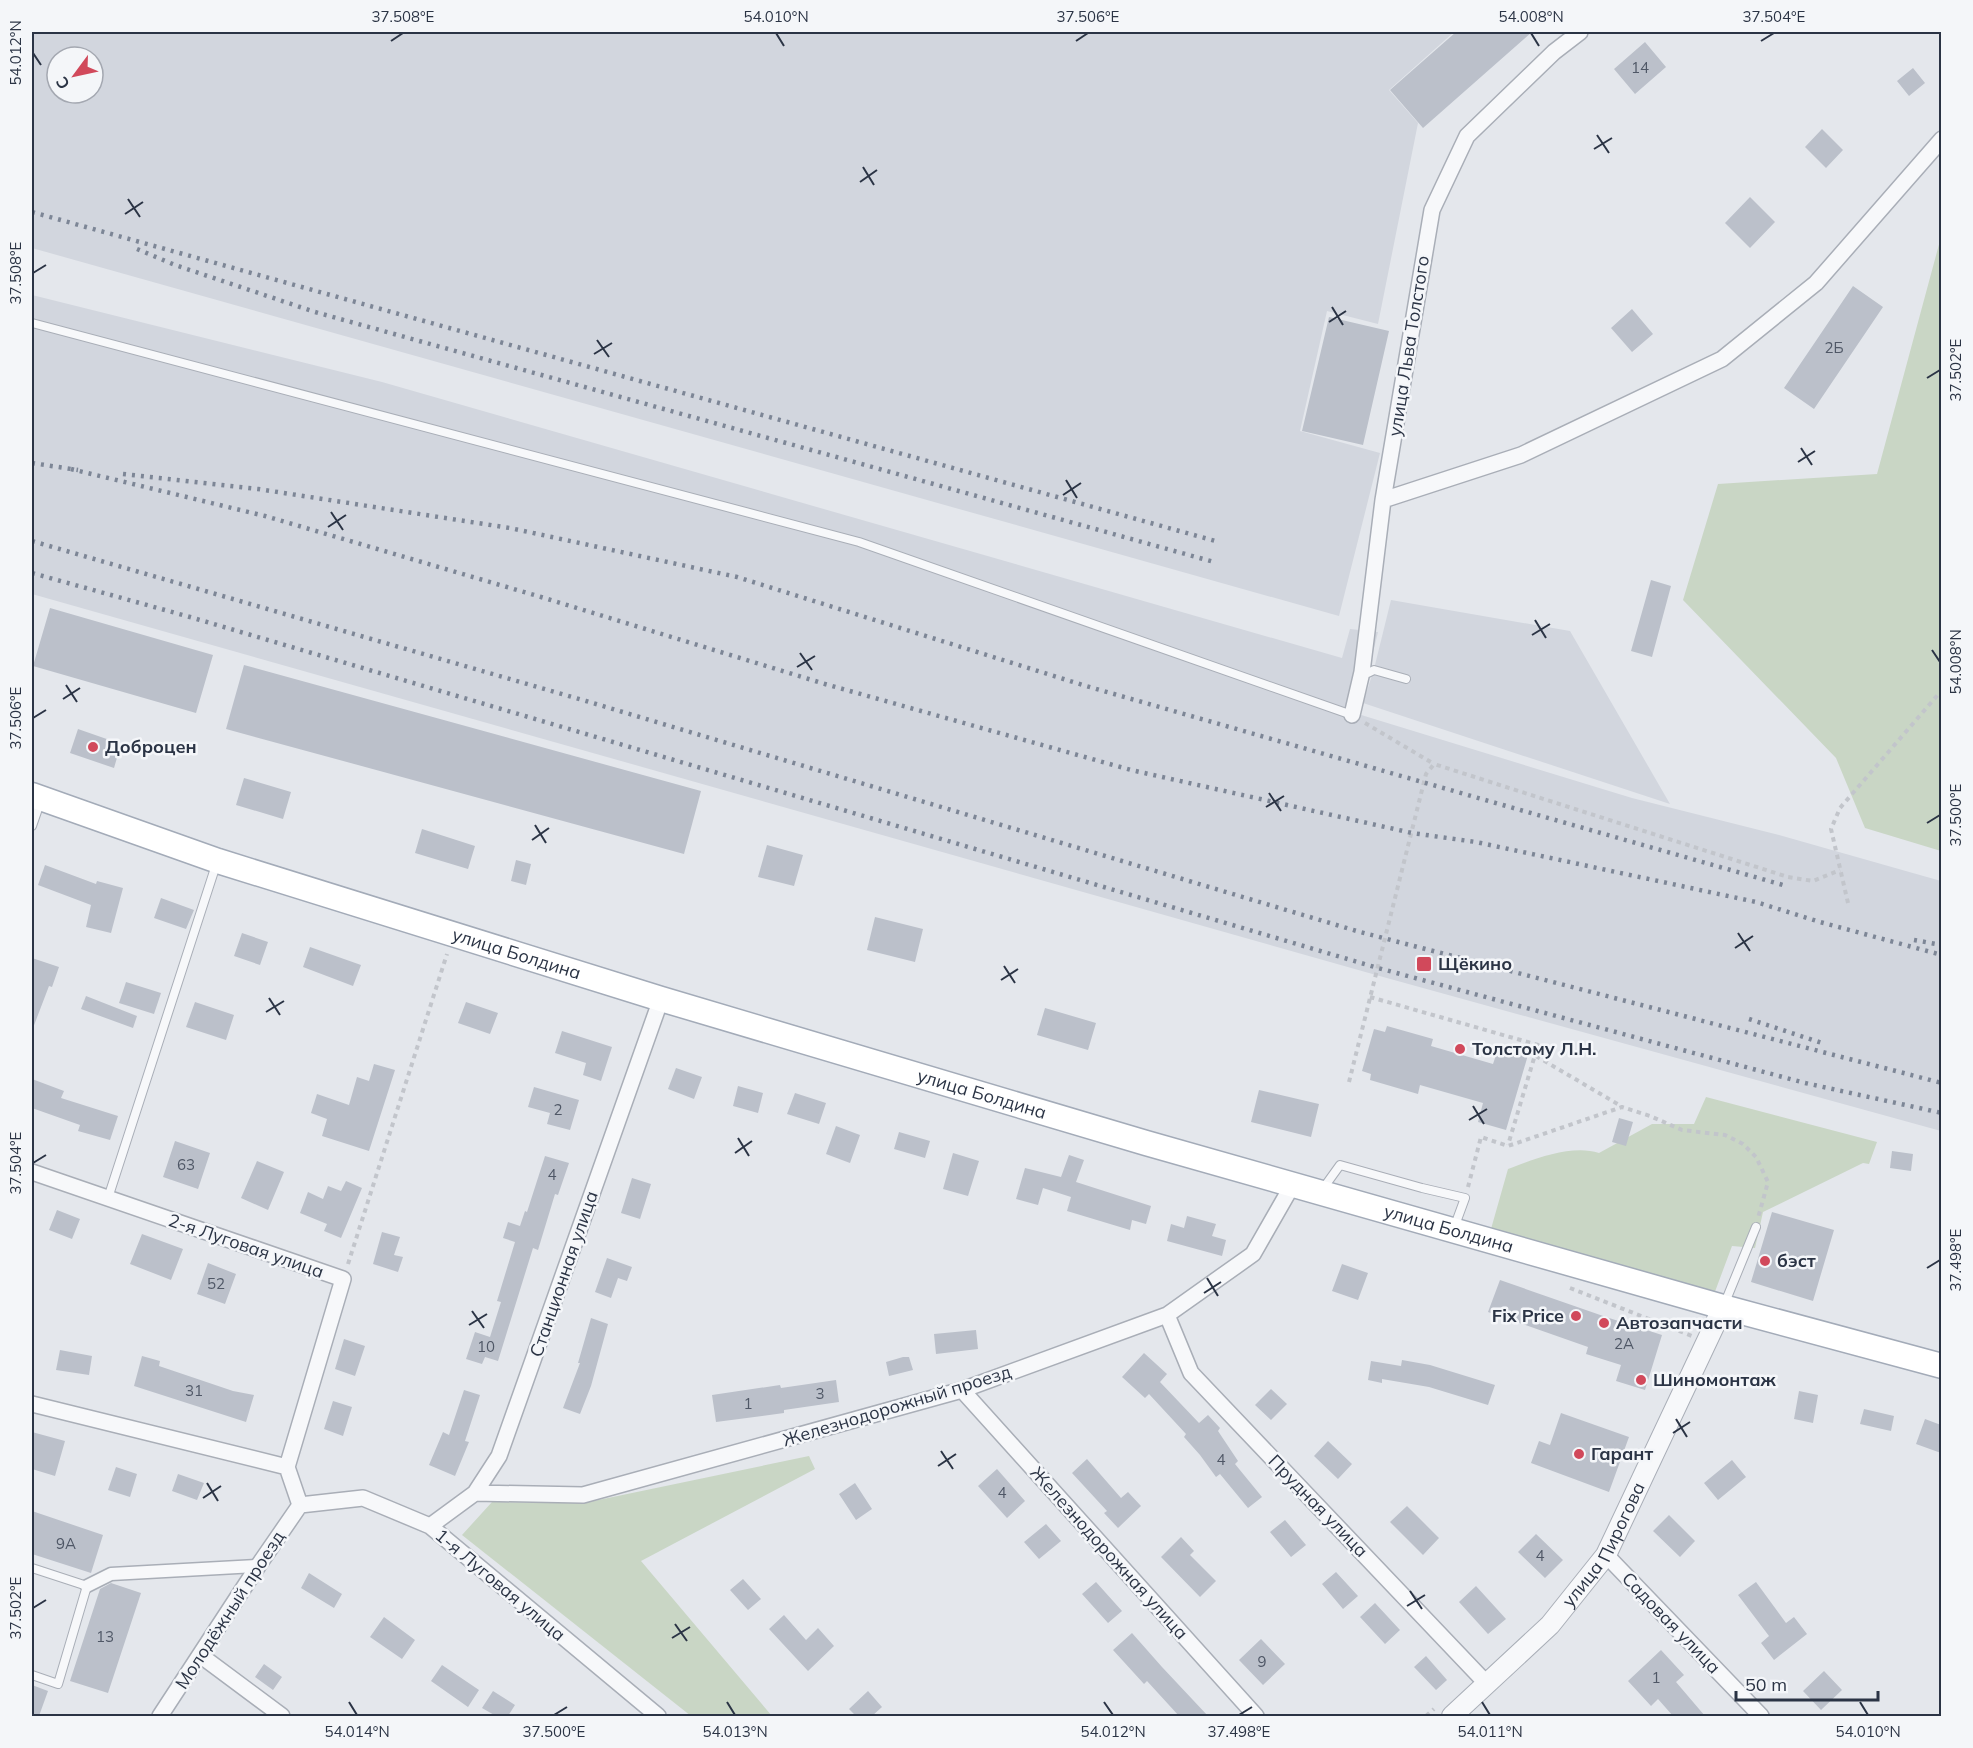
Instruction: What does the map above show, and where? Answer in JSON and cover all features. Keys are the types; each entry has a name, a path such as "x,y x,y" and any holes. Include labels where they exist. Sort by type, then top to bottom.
{"main road":[{"name":"улица Болдина","path":"37,797 218,861 661,999 1293,1184 1723,1307 1941,1366"}],"street":[{"name":"улица Льва Толстого","path":"1352,715 1362,672 1383,500 1432,210 1467,136 1554,52 1580,32"},
{"path":"1383,500 1521,455 1722,359 1816,283 1941,139"},
{"name":"Станционная улица","path":"430,1526 475,1493 499,1456 661,999"},
{"name":"2-я Луговая улица","path":"32,1172 343,1279 287,1467"},
{"name":"Железнодорожный проезд","path":"475,1493 583,1495 962,1390 1167,1315 1253,1254 1293,1184"},
{"name":"улица Пирогова","path":"1447,1709 1487,1684 1550,1625 1606,1555 1723,1307"},
{"name":"Прудная улица","path":"1167,1315 1191,1373 1487,1684"},
{"name":"Железнодорожная улица","path":"962,1390 1256,1716"},
{"path":"32,1404 287,1467 300,1505"},
{"name":"1-я Луговая улица","path":"300,1505 363,1498 430,1526 658,1716"},
{"name":"Молодёжный проезд","path":"160,1716 300,1505"},
{"name":"Садовая улица","path":"1606,1555 1761,1716"},
{"path":"87,1586 111,1574 258,1566"},
{"path":"200,1655 282,1716"}],"lane":[{"path":"32,323 859,542 1352,715"},
{"path":"1362,672 1368,673 1374,669 1406,679"},
{"path":"32,826 37,797"},
{"path":"108,1198 218,861"},
{"path":"1321,1192 1340,1165 1465,1198 1454,1230"},
{"path":"1723,1307 1756,1227"},
{"path":"32,1568 87,1586 58,1684 32,1675"}],"path":[{"path":"1848,903 1831,830 1840,808 1941,690"},
{"path":"1352,715 1434,764 1788,877 1814,881 1840,870"},
{"path":"1349,1082 1426,774 1434,764"},
{"path":"343,1279 453,935"},
{"path":"1370,997 1538,1045 1508,1146"},
{"path":"1536,1056 1622,1107 1682,1130 1725,1135 1743,1144 1756,1157 1768,1182 1756,1227"},
{"path":"1465,1198 1481,1137 1508,1146 1622,1107"},
{"path":"1564,1285 1694,1337"},
{"path":"1426,1716 1447,1709"}],"shaded area":[{"path":"32,32 1454,32 1389,90 1418,123 1378,324 1327,311 1300,431 1380,453 1339,616 32,248"},
{"path":"32,295 382,382 1342,658 1350,629 1378,632 1358,714 1632,798 1779,835 1941,881 1941,1131 1376,975 32,594"},
{"path":"1391,600 1570,631 1670,804 1363,703"}],"green space":[{"path":"1941,237 1941,851 1865,828 1836,758 1683,600 1718,484 1877,474"},
{"path":"1706,1097 1877,1142 1869,1164 1863,1163 1763,1212 1755,1248 1732,1246 1713,1297 1489,1236 1508,1169 1565,1151 1599,1153 1652,1124 1694,1124"},
{"path":"809,1456 815,1469 641,1561 772,1716 691,1716 462,1535 492,1502 584,1503"}],"building":[{"path":"1456,32 1532,32 1423,128 1390,90"},
{"path":"1645,42 1666,67 1635,94 1614,69"},
{"path":"1913,68 1925,83 1909,96 1897,81"},
{"path":"1822,129 1843,150 1826,168 1805,147"},
{"path":"1750,197 1775,222 1750,248 1725,223"},
{"path":"1853,286 1883,307 1814,409 1784,388"},
{"path":"1632,309 1653,334 1632,352 1611,328"},
{"path":"1329,317 1389,331 1363,445 1302,431"},
{"path":"1651,580 1671,586 1652,657 1631,651"},
{"path":"50,608 213,655 196,713 33,666"},
{"path":"244,665 701,791 684,854 226,729"},
{"path":"78,729 121,744 114,768 70,753"},
{"path":"244,778 291,792 283,819 236,805"},
{"path":"422,829 475,846 468,869 415,853"},
{"path":"767,845 803,855 794,886 758,877"},
{"path":"516,860 531,864 526,885 511,881"},
{"path":"45,865 96,884 97,881 123,888 111,933 86,927 91,905 38,885"},
{"path":"161,898 194,910 186,929 154,918"},
{"path":"875,917 923,929 915,962 867,950"},
{"path":"242,933 268,942 260,965 234,956"},
{"path":"310,947 361,965 353,986 303,967"},
{"path":"32,958 59,967 33,1028 32,1028"},
{"path":"126,982 161,993 154,1014 119,1003"},
{"path":"86,996 137,1016 133,1028 81,1009"},
{"path":"195,1002 234,1015 226,1040 186,1027"},
{"path":"466,1002 498,1013 490,1034 458,1023"},
{"path":"1045,1008 1096,1023 1088,1050 1037,1035"},
{"path":"1387,1026 1433,1039 1431,1046 1493,1064 1499,1046 1528,1055 1506,1130 1478,1122 1483,1103 1420,1085 1418,1094 1370,1080 1371,1074 1362,1071 1374,1029 1385,1032"},
{"path":"562,1031 612,1047 601,1081 583,1075 586,1063 555,1053"},
{"path":"374,1064 395,1070 369,1151 322,1136 327,1119 311,1113 317,1094 349,1105 357,1077 369,1081"},
{"path":"676,1068 702,1077 694,1099 668,1089"},
{"path":"32,1079 64,1091 61,1098 118,1116 110,1140 78,1131 80,1125 32,1108"},
{"path":"738,1086 763,1093 758,1113 733,1106"},
{"path":"534,1087 579,1100 570,1130 547,1124 550,1113 528,1107"},
{"path":"1259,1090 1319,1104 1311,1137 1251,1122"},
{"path":"795,1093 826,1103 819,1124 787,1114"},
{"path":"1619,1118 1633,1122 1626,1146 1612,1142"},
{"path":"836,1126 860,1135 850,1163 826,1154"},
{"path":"899,1132 930,1141 925,1158 894,1149"},
{"path":"175,1141 210,1153 198,1189 163,1177"},
{"path":"1892,1151 1913,1154 1911,1171 1890,1168"},
{"path":"953,1153 979,1161 968,1196 943,1189"},
{"path":"1069,1155 1084,1160 1076,1182 1151,1206 1146,1224 1132,1220 1130,1230 1067,1211 1071,1197 1043,1188 1038,1205 1016,1199 1025,1168 1061,1177"},
{"path":"545,1156 569,1163 558,1195 555,1194 538,1250 533,1248 498,1361 485,1357 482,1364 466,1359 475,1332 490,1337 501,1302 497,1301 515,1242 503,1238 508,1222 520,1226 525,1211 527,1212"},
{"path":"257,1161 284,1172 268,1210 241,1198"},
{"path":"632,1178 651,1184 640,1219 621,1213"},
{"path":"346,1181 362,1188 341,1238 324,1231 327,1224 300,1213 308,1192 323,1199 328,1186 341,1191"},
{"path":"57,1210 80,1219 72,1239 49,1230"},
{"path":"1772,1212 1834,1230 1813,1301 1751,1282"},
{"path":"1187,1216 1216,1224 1212,1236 1226,1240 1222,1256 1167,1241 1171,1224 1184,1228"},
{"path":"382,1232 400,1237 394,1255 403,1257 398,1272 373,1264"},
{"path":"142,1234 183,1249 171,1280 130,1264"},
{"path":"607,1258 632,1267 627,1281 618,1278 611,1298 595,1292"},
{"path":"208,1263 236,1274 225,1304 197,1294"},
{"path":"1342,1264 1368,1273 1358,1300 1332,1291"},
{"path":"1500,1280 1662,1335 1645,1390 1616,1381 1621,1365 1586,1354 1588,1347 1488,1312"},
{"path":"591,1318 608,1324 591,1386 580,1414 563,1408 580,1363 578,1363"},
{"path":"976,1330 978,1349 936,1354 934,1334"},
{"path":"344,1339 365,1346 355,1376 335,1369"},
{"path":"60,1350 92,1356 89,1375 56,1370"},
{"path":"1144,1353 1167,1374 1160,1382 1199,1423 1208,1415 1220,1428 1218,1431 1238,1461 1235,1464 1262,1497 1248,1508 1220,1474 1216,1477 1184,1437 1186,1434 1149,1394 1145,1398 1122,1377"},
{"path":"142,1356 160,1361 159,1366 233,1391 254,1395 246,1422 134,1386"},
{"path":"909,1357 913,1370 889,1376 886,1362"},
{"path":"1402,1360 1430,1365 1495,1385 1488,1405 1429,1387 1382,1379 1382,1383 1368,1380 1371,1361 1401,1366"},
{"path":"836,1380 839,1402 784,1410 784,1413 716,1422 712,1395"},
{"path":"1271,1389 1287,1404 1271,1420 1255,1405"},
{"path":"464,1390 480,1395 465,1441 469,1442 455,1476 429,1465 443,1432 449,1435"},
{"path":"1799,1391 1818,1395 1813,1423 1794,1419"},
{"path":"333,1401 352,1407 343,1436 324,1429"},
{"path":"1864,1409 1894,1416 1891,1431 1860,1424"},
{"name":"Гарант","path":"1561,1413 1629,1437 1609,1492 1531,1463 1539,1441 1550,1445"},
{"path":"1925,1419 1941,1425 1941,1453 1916,1444"},
{"path":"32,1432 65,1441 55,1476 32,1469"},
{"path":"1328,1441 1352,1464 1338,1479 1314,1456"},
{"path":"1087,1459 1121,1498 1128,1492 1141,1506 1118,1528 1104,1513 1107,1511 1072,1473"},
{"path":"1732,1460 1746,1477 1718,1500 1704,1483"},
{"path":"116,1467 137,1474 130,1497 108,1490"},
{"path":"997,1469 1025,1501 1007,1518 978,1486"},
{"path":"178,1474 204,1483 197,1500 172,1491"},
{"path":"855,1483 872,1509 856,1520 839,1494"},
{"path":"1407,1506 1439,1538 1423,1555 1390,1522"},
{"path":"32,1511 103,1535 91,1573 32,1554"},
{"path":"1669,1515 1695,1541 1680,1557 1653,1531"},
{"path":"1285,1520 1306,1545 1291,1557 1270,1532"},
{"path":"1046,1524 1061,1541 1039,1559 1024,1542"},
{"path":"1536,1534 1563,1560 1545,1578 1518,1552"},
{"path":"1181,1537 1194,1551 1190,1555 1216,1581 1200,1597 1161,1557"},
{"path":"1336,1572 1358,1596 1343,1609 1322,1584"},
{"path":"309,1573 342,1594 334,1608 301,1588"},
{"path":"743,1579 761,1599 748,1610 730,1590"},
{"path":"1096,1582 1122,1611 1108,1623 1082,1594"},
{"path":"1756,1582 1786,1623 1794,1617 1807,1634 1774,1660 1761,1643 1769,1636 1738,1595"},
{"path":"111,1583 141,1593 108,1693 70,1681 100,1589"},
{"path":"1476,1586 1506,1619 1488,1634 1459,1602"},
{"path":"1375,1603 1400,1630 1385,1644 1360,1617"},
{"path":"784,1615 806,1640 818,1628 834,1646 808,1671 769,1629"},
{"path":"384,1617 415,1640 402,1659 370,1637"},
{"path":"1132,1633 1208,1716 1179,1716 1147,1681 1144,1684 1113,1650"},
{"path":"1261,1639 1285,1664 1263,1685 1239,1660"},
{"path":"1661,1650 1684,1675 1676,1682 1705,1716 1673,1716 1658,1699 1651,1706 1628,1681"},
{"path":"1426,1656 1447,1680 1436,1690 1414,1667"},
{"path":"264,1664 282,1677 273,1690 255,1677"},
{"path":"442,1665 479,1690 468,1707 431,1681"},
{"path":"1824,1671 1842,1690 1821,1710 1803,1691"},
{"path":"32,1685 48,1691 39,1716 32,1716"},
{"path":"493,1691 515,1705 508,1716 496,1716 482,1708"},
{"path":"868,1691 882,1707 872,1716 856,1716 849,1709"}],"railway":[{"path":"32,212 1219,542"},
{"path":"137,249 175,265 315,312 1214,562"},
{"path":"32,463 78,470"},
{"path":"71,469 265,516 825,684 1131,770 1412,833 1476,842 1756,902 1942,955"},
{"path":"123,474 258,489 510,528 737,577 1086,686 1783,885"},
{"path":"32,541 586,701 1360,932 1942,1083"},
{"path":"32,573 190,617 1378,968 1805,1083 1942,1113"},
{"path":"1914,940 1942,945"},
{"path":"1749,1019 1825,1044"}],"place":[{"name":"Доброцен","path":"93,747"},
{"name":"Щёкино","path":"1424,964"},
{"name":"Толстому Л.Н.","path":"1460,1049"},
{"name":"бэст","path":"1765,1261"},
{"name":"Fix Price","path":"1576,1316"},
{"name":"Автозапчасти","path":"1604,1323"},
{"name":"Шиномонтаж","path":"1641,1380"},
{"name":"Гарант","path":"1579,1454"}]}
